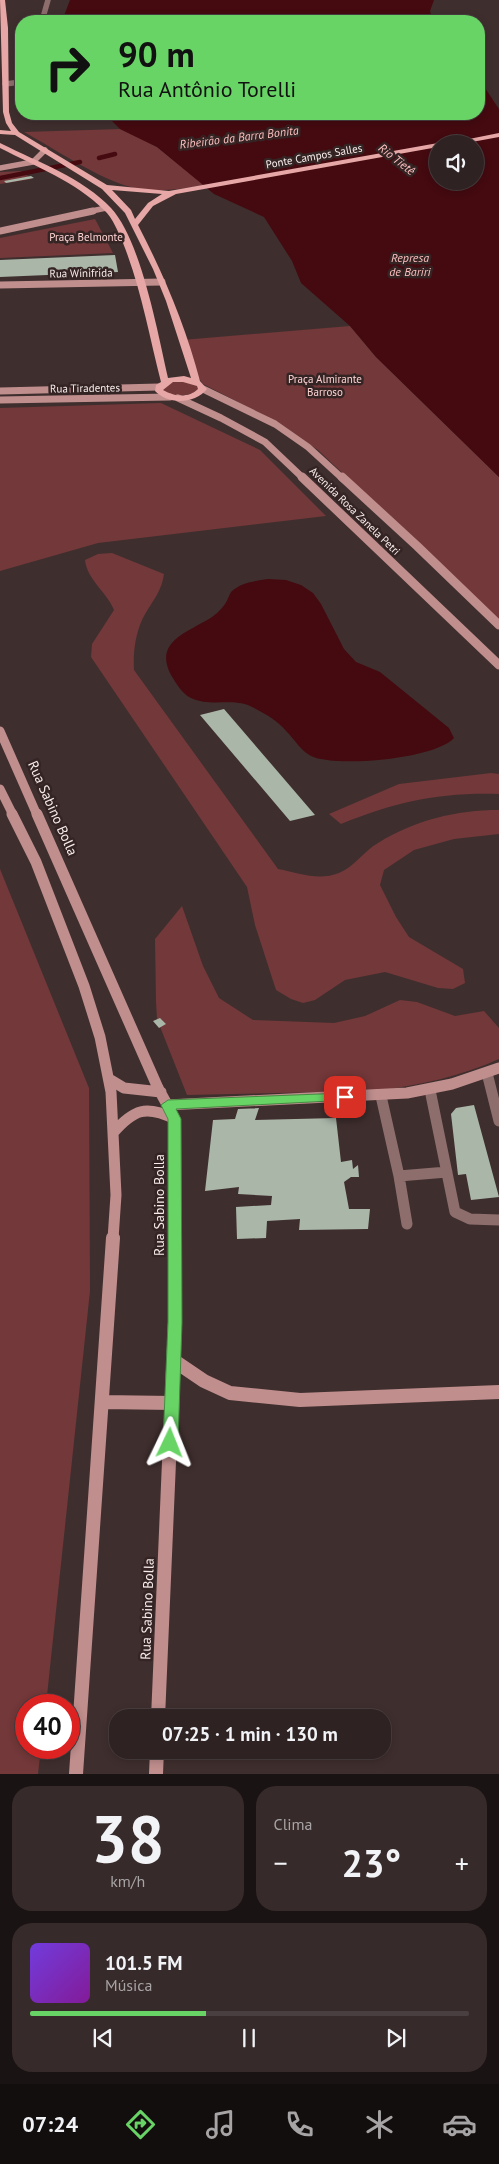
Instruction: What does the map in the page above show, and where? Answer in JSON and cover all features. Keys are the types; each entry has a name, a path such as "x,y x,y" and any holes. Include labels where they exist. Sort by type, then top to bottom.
{"main road":[{"path":"2,0 2,63 6,112 17,134"},
{"path":"0,132 17,134 45,150 105,187 120,202 135,224 162,282 196,382"},
{"path":"484,137 499,134"},
{"path":"0,145 80,188 106,208 118,224 142,282 162,384 159,391 174,397 191,397 203,389 200,384 184,379 162,384"},
{"name":"Ponte Campos Salles","path":"174,192 429,147"},
{"path":"0,168 33,162 45,150"},
{"path":"105,187 174,192"},
{"path":"135,224 147,206 156,199 174,192"},
{"path":"0,231 106,208"},
{"name":"Rua Winifrida","path":"0,285 162,282"},
{"name":"Rua Tiradentes","path":"0,391 162,384"},
{"name":"Avenida Rosa Zanela Petri","path":"203,389 275,424 308,447 376,508 499,625"},
{"name":"Rua Tiradentes","path":"0,400 174,397"},
{"name":"Avenida Rosa Zanela Petri","path":"174,397 248,432 280,455 499,665"},
{"name":"Rua Sabino Bolla","path":"0,731 161,1092 175,1119 174,1360 158,1709"},
{"path":"0,788 36,862 84,986 100,1037 111,1092 116,1195 76,1774"},
{"path":"168,1105 381,1096 430,1090 469,1081 499,1068"},
{"path":"109,1079 124,1088 161,1092"},
{"path":"113,1133 125,1118 134,1112 150,1110 162,1112 175,1119"},
{"path":"174,1360 204,1382 230,1393 300,1400 499,1392"},
{"path":"102,1402 172,1403"},
{"path":"156,1774 157,1759"}],"street":[{"path":"44,15 48,0"},
{"path":"487,1073 499,1121"},
{"path":"430,1090 455,1212 463,1218 482,1221 499,1220"},
{"path":"381,1096 399,1176 407,1224"},
{"path":"399,1176 447,1172"}],"green space":[{"path":"120,129 157,147 204,185 160,190 134,188 120,184 92,171 24,132"},
{"path":"21,171 32,179 0,184 0,172"},
{"name":"Praça Belmonte","path":"95,219 113,253 0,258 0,238"},
{"name":"Praça Almirante Barroso","path":"350,326 376,357 499,477 499,621 318,450 273,420 203,384 196,374 182,340"},
{"path":"177,380 198,384 199,390 181,396 162,392 163,384"},
{"path":"161,403 260,450 326,516 98,543 0,571 0,408"},
{"path":"112,553 164,574 158,593 142,620 136,638 134,670 278,869 316,876 339,873 373,846 421,822 452,814 499,810 499,834 454,839 414,850 384,870 380,885 396,917 409,937 463,969 465,983 453,989 438,988 385,972 345,980 315,1000 303,1003 291,999 276,990 255,925 247,887 91,657 92,644 114,610 107,597 89,574 85,560 98,554"},
{"path":"491,773 499,774 499,794 457,795 418,800 399,804 341,824 329,814 399,784"},
{"path":"0,869 89,1088 90,1291 47,1694 15,1694 15,1759 40,1759 38,1774 0,1774"},
{"path":"182,906 203,966 219,998 253,1020 334,1023 365,1016 400,1000 417,1002 455,1016 484,1011 499,1028 499,1059 440,1079 378,1091 187,1095 157,1019 156,1002 155,939"}],"water":[{"path":"70,0 434,0 430,11 431,15 64,15"},
{"name":"Represa de Bariri","path":"485,88 499,109 499,477 376,357 350,326 301,283 292,261 264,217 214,194 157,147 120,129 111,120 485,120"},
{"path":"268,579 286,580 301,585 313,593 321,604 344,649 356,662 380,672 449,728 454,738 443,745 407,756 362,761 324,760 307,754 279,724 250,706 236,703 198,701 185,694 171,675 167,664 166,655 169,647 182,634 217,613 225,604 231,592 236,588 249,582"}],"building":[{"path":"31,176 34,178 6,183 4,181"},
{"path":"115,255 118,272 0,277 0,260"},
{"path":"310,390 326,391 326,397 310,397"},
{"path":"224,709 315,815 290,821 200,715"},
{"path":"160,1018 166,1024 159,1028 153,1021"},
{"path":"474,1105 499,1197 471,1200 466,1174 458,1175 451,1114 456,1108"},
{"path":"259,1108 255,1120 336,1118 341,1162 352,1160 353,1169 358,1165 359,1177 351,1177 344,1182 349,1209 370,1209 368,1229 299,1230 300,1219 267,1221 266,1238 237,1239 236,1207 271,1205 272,1196 238,1194 239,1187 205,1191 213,1120 235,1119 238,1109"}],"waterway":[{"name":"Ribeirão da Barra Bonita","path":"99,158 115,154"},
{"name":"Ribeirão da Barra Bonita","path":"0,178 80,162"}],"route":[{"path":"170,1443 175,1322 175,1119 168,1105 345,1097"}],"water label":[{"name":"Rio Tietê","path":"397,159"}]}
